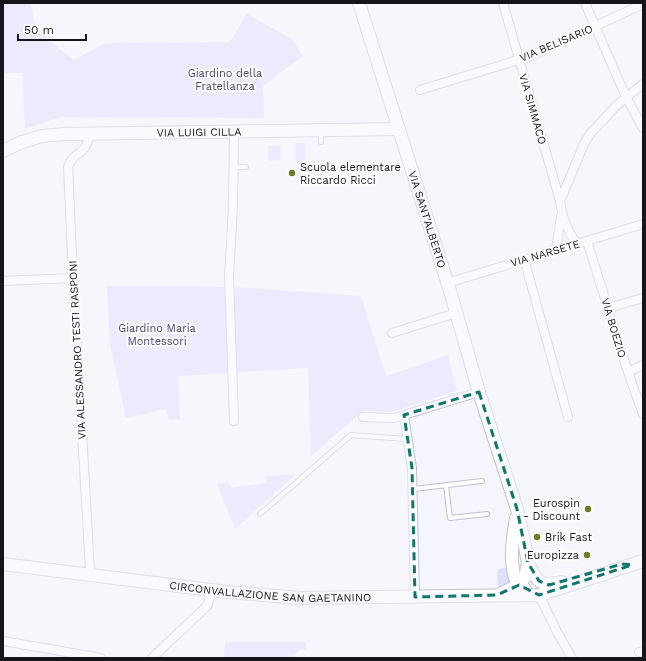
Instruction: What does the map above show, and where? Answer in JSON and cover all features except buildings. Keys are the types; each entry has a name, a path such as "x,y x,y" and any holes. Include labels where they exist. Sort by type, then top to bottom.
{"street":[{"name":"VIA SANT'ALBERTO","path":"350,3 368,34"},
{"name":"VIA SANT'ALBERTO","path":"359,3 447,283 479,392 517,509 528,563"},
{"name":"VIA SIMMACO","path":"503,3 560,201 562,215 572,238 577,244"},
{"path":"585,3 594,27 626,97 643,128"},
{"name":"VIA BELISARIO","path":"420,90 531,56 643,4"},
{"path":"560,201 584,144 590,134 617,105 643,84"},
{"name":"VIA LUIGI CILLA","path":"3,151 22,142 42,136 398,129"},
{"path":"234,132 230,276 234,421"},
{"name":"VIA ALESSANDRO TESTI RASPONI","path":"89,134 87,145 84,150 70,161 68,167 90,570 89,575"},
{"name":"VIA SIMMACO","path":"556,250 562,215"},
{"name":"VIA NARSETE","path":"447,283 643,224"},
{"name":"VIA BOEZIO","path":"587,241 628,372 643,414"},
{"path":"524,259 568,417"},
{"path":"3,281 73,278"},
{"path":"608,308 643,298"},
{"path":"392,333 456,313"},
{"path":"628,372 643,365"},
{"path":"363,417 394,418 479,392"},
{"path":"404,415 412,468 415,597"},
{"name":"VIA SANT'ALBERTO","path":"517,509 512,548 514,578 519,585"},
{"path":"528,563 539,581 543,584 549,585 622,564 638,563"},
{"path":"497,595 519,585 525,577 528,563"},
{"name":"CIRCONVALLAZIONE SAN GAETANINO","path":"3,564 212,591 302,598 539,595 638,563"},
{"path":"519,585 526,590 539,595 557,632 572,658"},
{"path":"152,658 208,604 212,591"},
{"path":"3,641 101,658"}],"lane":[{"path":"320,130 321,142"},
{"path":"234,166 246,167"},
{"path":"260,514 351,436 407,439"},
{"path":"413,489 482,481"},
{"path":"446,485 450,518 487,514"}],"highlighted area":[{"path":"479,392 517,509 528,563 539,581 549,585 622,564 632,565 539,595 519,585 497,595 415,597 412,468 404,415"}],"green space":[{"name":"Giardino della Fratellanza","path":"3,3 30,3 37,31 74,60 105,43 230,42 247,14 292,39 303,56 263,86 264,118 60,117 25,129 22,73 3,73"},
{"path":"295,143 305,143 306,161 296,164"},
{"path":"268,146 280,146 281,160 268,161"},
{"name":"Giardino Maria Montessori","path":"107,286 236,287 361,296 386,376 448,355 457,391 392,412 363,411 311,456 308,368 178,376 180,419 169,420 166,409 126,418 110,344"},
{"path":"296,474 235,529 217,484 228,482 231,488 267,483 266,476"},
{"path":"510,567 514,583 499,589 497,577 498,569"},
{"path":"225,642 306,642 306,649 298,651 292,658 224,658"}],"place":[{"name":"Scuola elementare Riccardo Ricci","path":"292,173"},
{"name":"Eurospin - Discount","path":"588,509"},
{"name":"Brik Fast","path":"537,537"},
{"name":"Europizza","path":"587,555"}]}
